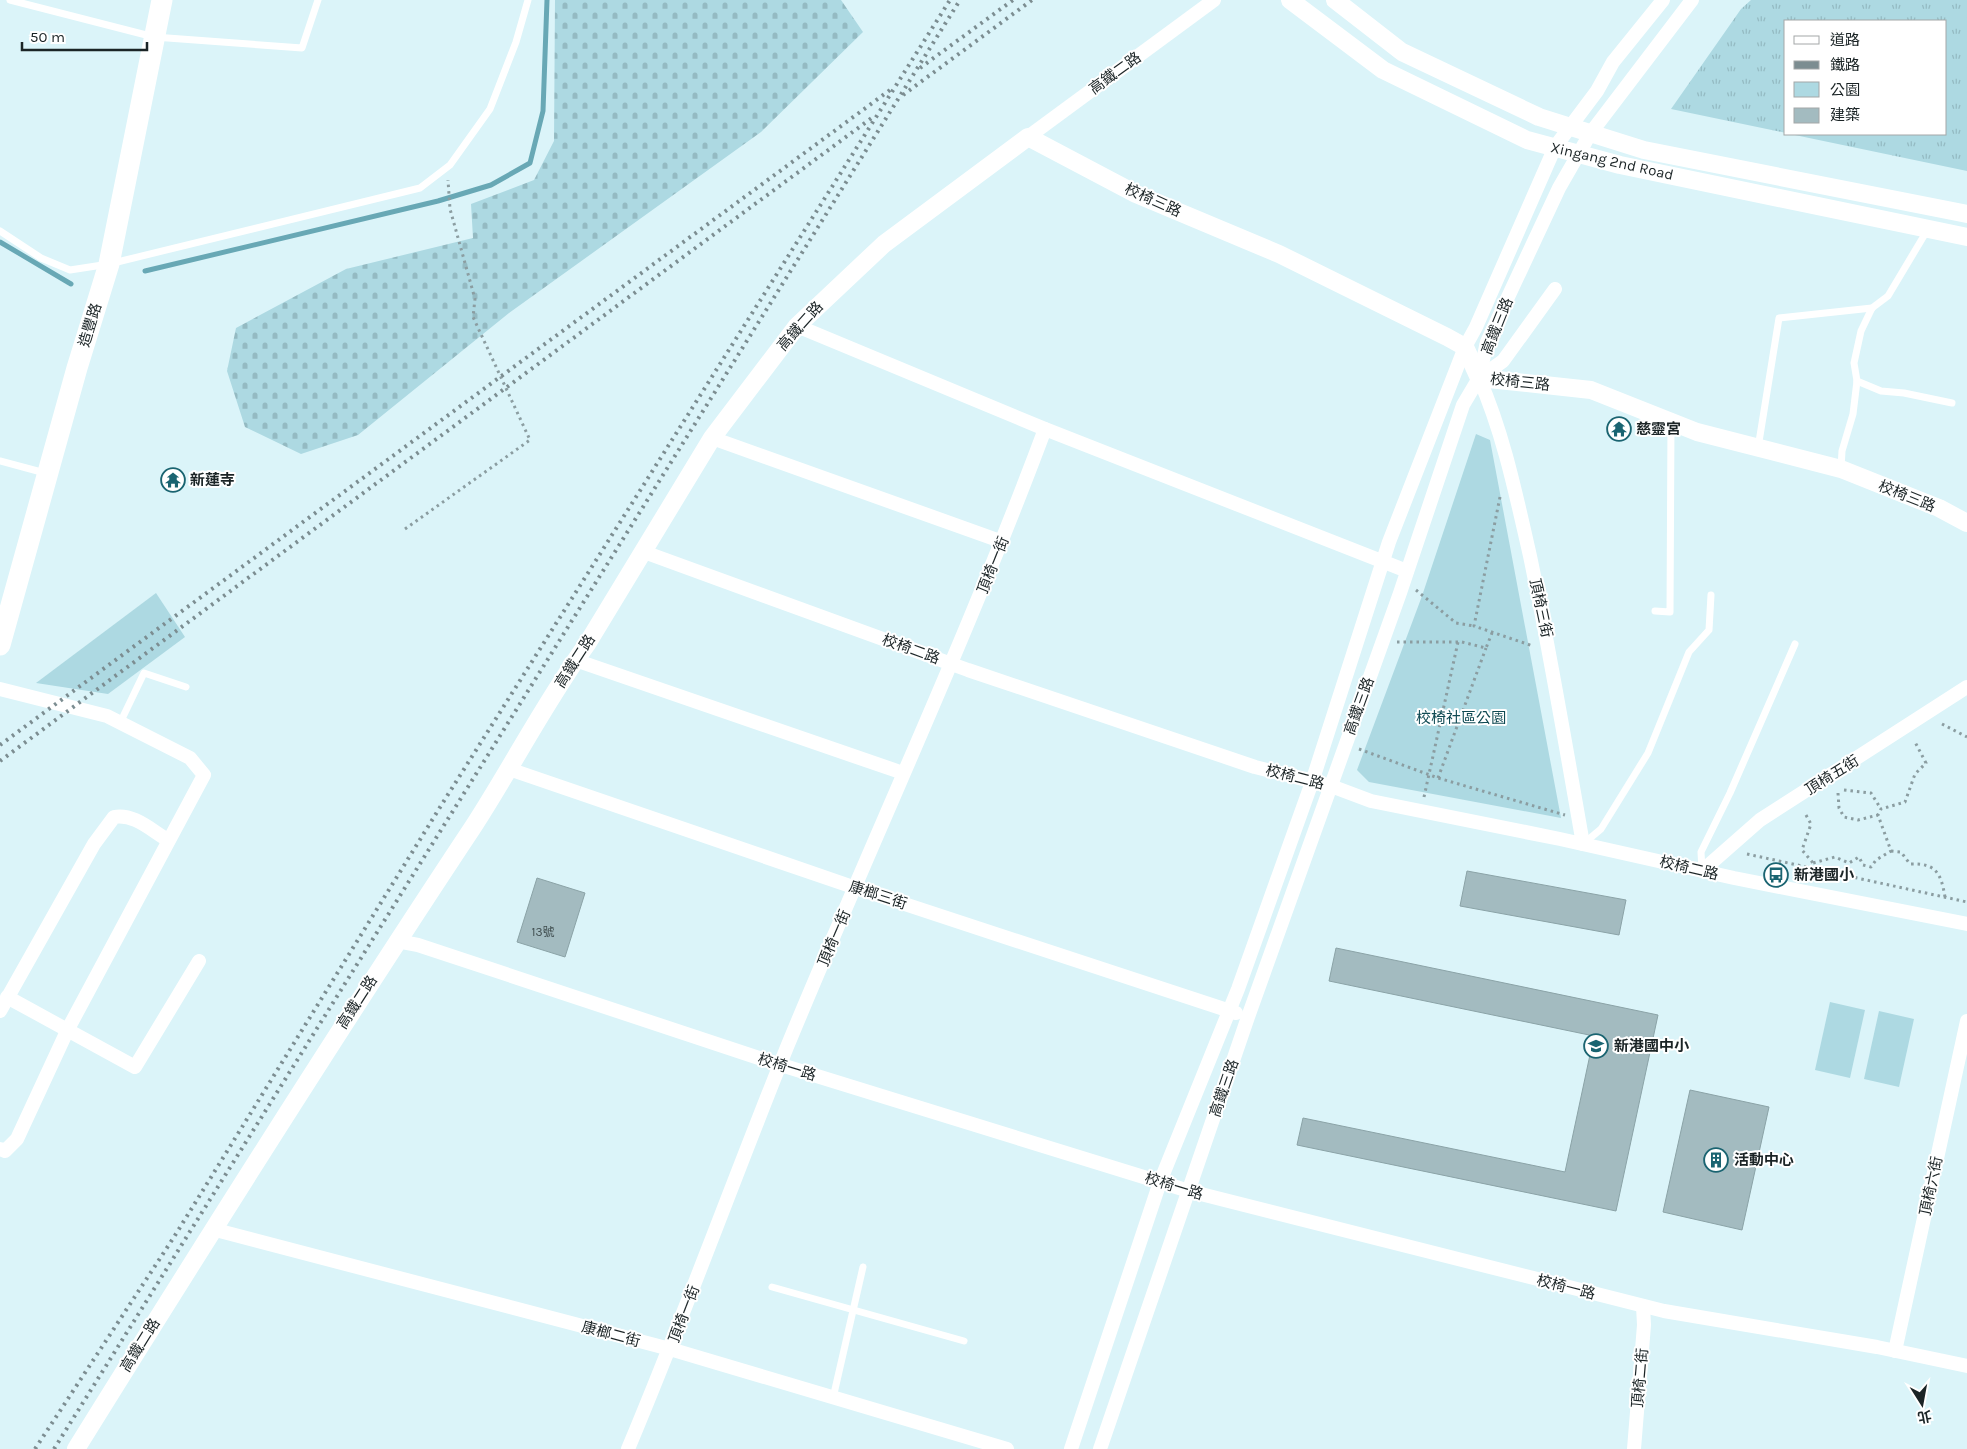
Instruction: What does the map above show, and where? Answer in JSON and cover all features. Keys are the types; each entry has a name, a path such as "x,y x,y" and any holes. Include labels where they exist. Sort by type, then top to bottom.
{"main road":[{"name":"造豐路","path":"0,645 109,264 162,0"}],"street":[{"name":"高鐵二路","path":"76,1449 212,1229 509,769 575,660 644,552 712,438 797,326 884,244 1214,0"},
{"name":"Xingang 2nd Road","path":"1290,0 1384,70 1526,140 1578,155 1967,237"},
{"name":"Xingang 2nd Road","path":"1336,0 1402,52 1539,117 1644,150 1967,214"},
{"name":"高鐵三路","path":"1071,1449 1160,1182 1228,1010 1312,782 1382,561 1465,347 1475,330 1554,147 1597,91 1614,62 1663,0"},
{"name":"高鐵三路","path":"1100,1449 1248,1017 1407,571 1462,405 1479,378 1487,342 1559,188 1590,134 1692,0"},
{"name":"校椅三路","path":"1028,137 1136,194 1280,254 1465,347 1479,378 1591,390 1697,432 1841,470 1939,508 1967,523"},
{"path":"1479,378 1503,361 1555,289"},
{"path":"797,326 1045,429 1407,571"},
{"name":"頂椅三街","path":"1479,378 1494,413 1516,494 1551,654 1582,844"},
{"name":"頂椅一街","path":"628,1449 670,1350 780,1065 856,888 903,772 952,664 1003,542 1045,429"},
{"path":"712,438 1003,542"},
{"name":"校椅二路","path":"644,552 952,664 1254,767 1331,786 1371,802 1967,924"},
{"path":"575,660 903,772"},
{"name":"頂椅五街","path":"1702,871 1760,820 1967,687"},
{"path":"0,689 107,716 190,758 204,775 68,1029 17,1139 5,1151 0,1149"},
{"name":"康榔三街","path":"509,769 856,888 1248,1017"},
{"path":"0,1012 94,844 114,817 122,815 134,818 168,840"},
{"name":"校椅一路","path":"398,941 418,945 780,1065 1189,1191 1643,1306 1895,1350 1967,1366"},
{"path":"7,997 135,1067 199,961"},
{"name":"頂椅六街","path":"1895,1350 1967,1021"},
{"name":"康榔二街","path":"212,1229 670,1350 1008,1449"},
{"name":"頂椅二街","path":"1634,1449 1644,1325 1643,1306"}],"lane":[{"path":"10,0 154,36 302,48 318,0"},
{"path":"0,231 41,258 70,270 109,264 420,188 450,165 490,108 516,42 528,0"},
{"path":"1841,470 1842,451 1853,414 1857,381 1854,363 1861,331 1872,308 1888,296 1928,229"},
{"path":"1758,448 1779,318 1872,308"},
{"path":"1857,381 1880,391 1904,393 1952,403"},
{"path":"1655,611 1670,612 1671,422"},
{"path":"0,461 48,474"},
{"path":"1582,844 1601,830 1648,753 1689,652 1709,630 1711,596"},
{"path":"1702,871 1701,852 1730,794 1795,644"},
{"path":"120,723 144,673 186,687"},
{"path":"833,1398 855,1310 863,1267"},
{"path":"772,1287 964,1341"}],"path":[{"path":"406,529 530,440 473,317 474,299 450,209 447,185"},
{"path":"1474,626 1501,494"},
{"path":"1415,589 1456,623 1474,626 1538,648"},
{"path":"1438,778 1492,633"},
{"path":"1397,642 1458,642 1486,648"},
{"path":"1424,798 1458,642"},
{"path":"1942,724 1967,737"},
{"path":"1891,850 1878,815 1881,809 1905,802 1915,774 1926,763 1914,742"},
{"path":"1359,749 1438,778 1565,816"},
{"path":"1844,790 1871,793 1881,809"},
{"path":"1838,793 1837,800 1844,816 1858,820 1878,815"},
{"path":"1806,815 1811,824 1802,850 1813,862"},
{"path":"1813,862 1835,857 1849,863 1859,857 1864,865 1871,867 1876,860 1891,850 1901,852 1910,864 1922,864 1931,867 1938,873 1945,898"},
{"path":"1747,854 1967,902"},
{"path":"1811,869 1813,862"}],"green space":[{"path":"555,0 841,0 863,32 761,132 509,313 358,435 301,454 245,427 227,371 236,328 346,269 473,238 471,204 534,180 554,141"},
{"path":"1751,0 1967,0 1967,171 1795,135 1947,135 1947,20 1784,20 1784,133 1671,109 1741,9"},
{"name":"校椅社區公園","path":"1476,434 1490,440 1561,818 1369,782 1357,770 1422,596"},
{"path":"156,593 185,637 108,694 36,683"},
{"path":"1830,1002 1865,1010 1850,1078 1815,1070"},
{"path":"1879,1011 1914,1019 1899,1087 1864,1079"}],"building":[{"path":"1467,871 1626,900 1619,935 1460,906"},
{"path":"537,878 585,893 565,957 517,942"},
{"path":"1336,948 1658,1015 1616,1211 1297,1145 1303,1118 1565,1172 1594,1036 1329,981"},
{"name":"活動中心","path":"1690,1090 1769,1107 1742,1230 1663,1212"}],"waterway":[{"path":"145,271 438,201 491,185 530,163 543,111 547,0"},
{"path":"0,242 71,284"}],"railway":[{"path":"35,1449 174,1237 442,804 950,0"},
{"path":"54,1449 960,0"},
{"path":"920,68 1013,0"},
{"path":"903,95 1032,0"},
{"path":"0,745 890,90"},
{"path":"0,761 873,117"}],"place":[{"name":"慈靈宮","path":"1619,429"},
{"name":"新蓮寺","path":"173,480"},
{"name":"新港國小","path":"1776,875"},
{"name":"新港國中小","path":"1596,1046"},
{"name":"活動中心","path":"1716,1160"}]}
